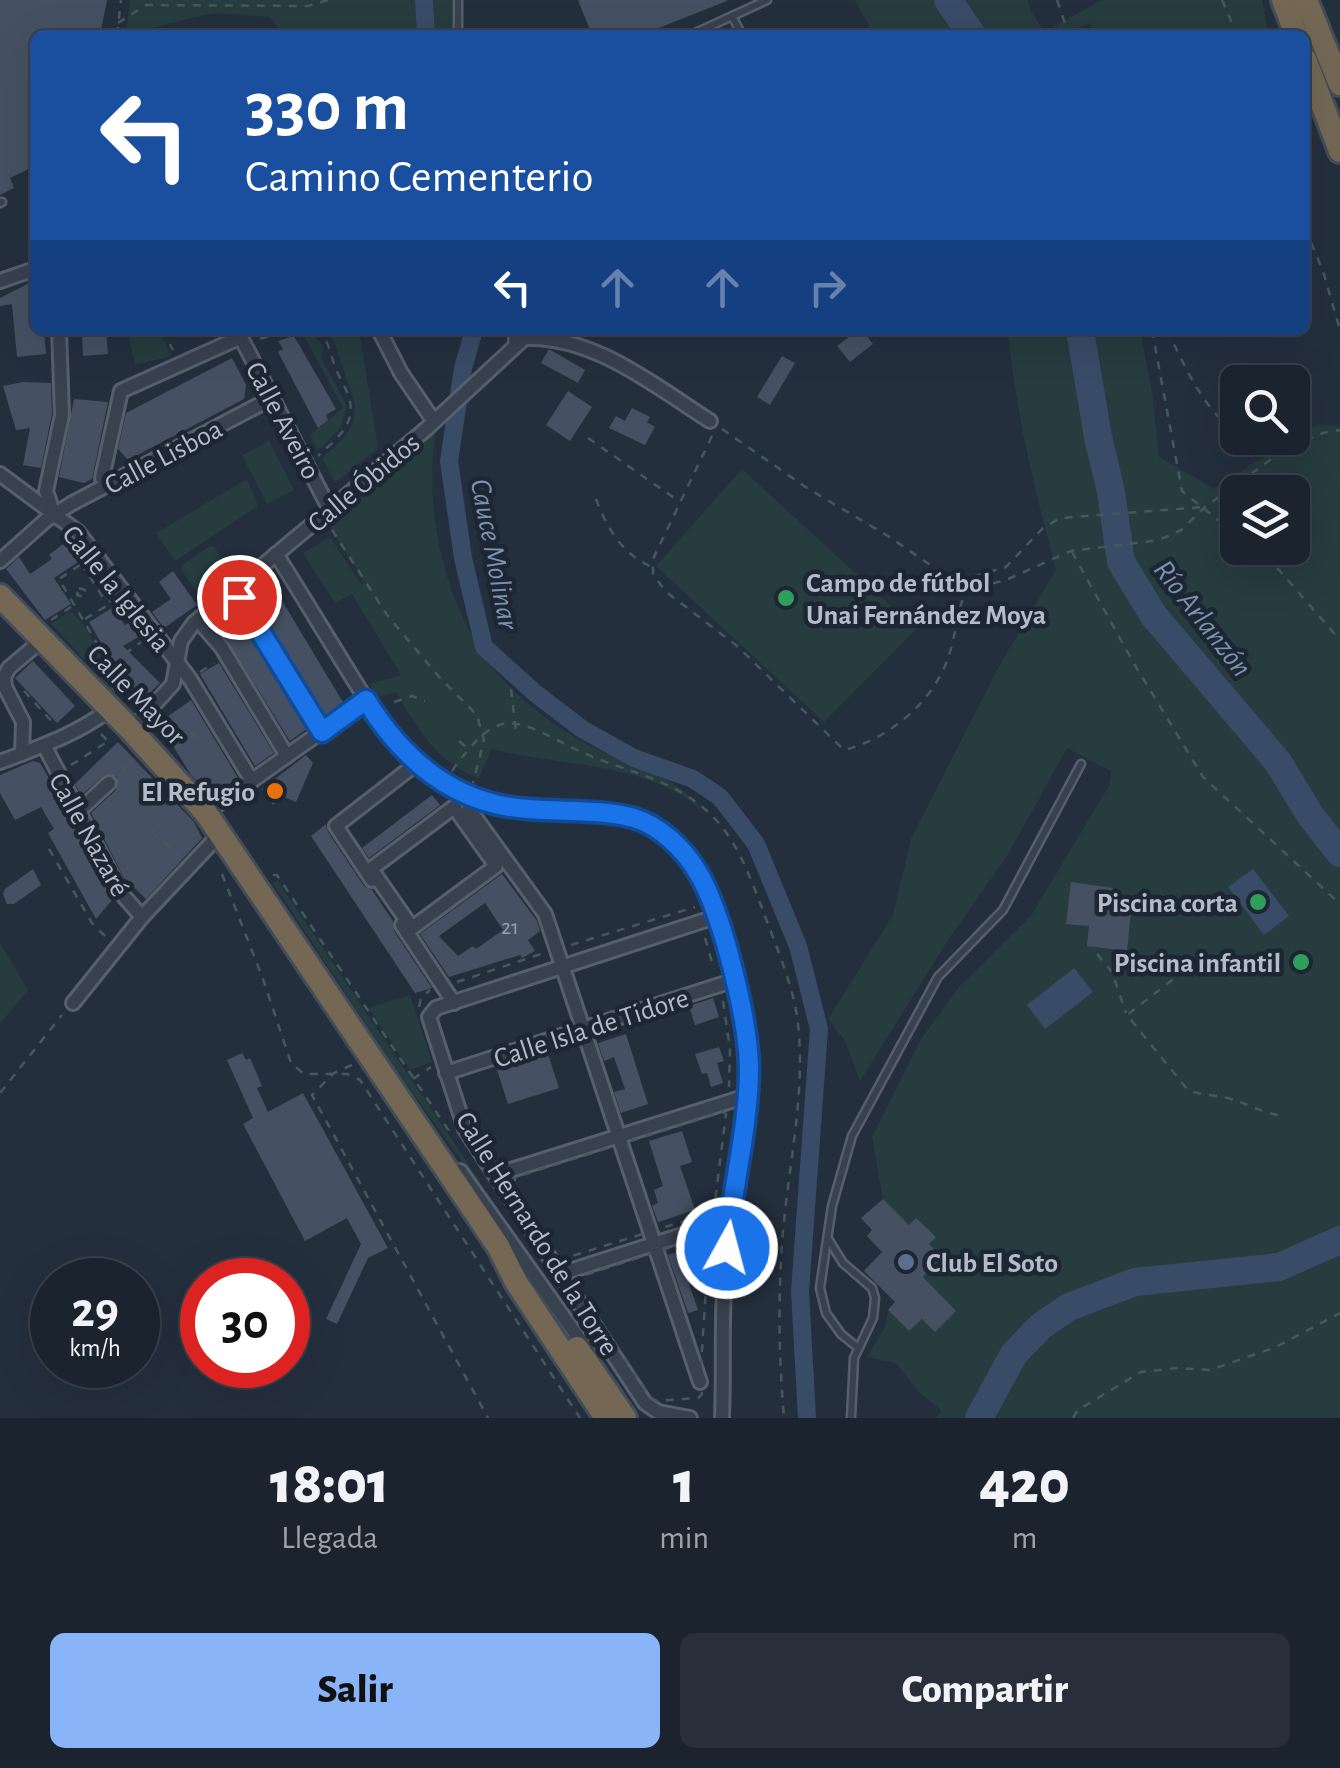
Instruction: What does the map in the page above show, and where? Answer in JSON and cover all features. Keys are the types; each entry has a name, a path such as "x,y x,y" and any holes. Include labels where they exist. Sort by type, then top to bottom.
{"highway":[{"path":"1283,0 1294,30"},
{"path":"1306,0 1340,84"},
{"path":"1314,0 1340,70"},
{"path":"1310,72 1340,150"},
{"name":"Calle Mayor","path":"2,600 132,730 206,813 498,1246"},
{"path":"498,1246 516,1282 606,1418"},
{"path":"498,1246 525,1275 625,1418"}],"street":[{"path":"0,281 30,271"},
{"path":"54,515 46,490 62,415 60,335"},
{"path":"102,478 121,391 242,335"},
{"name":"Calle Aveiro","path":"244,335 326,513"},
{"path":"382,335 401,374 433,420"},
{"name":"Calle Óbidos","path":"132,730 173,684 182,641 198,620 472,386 522,335"},
{"path":"545,335 580,344 710,421"},
{"name":"Calle Lisboa","path":"54,515 272,398"},
{"name":"Calle la Iglesia","path":"0,474 74,528 190,678 252,780"},
{"name":"Calle la Iglesia","path":"0,561 54,515"},
{"path":"276,554 385,730 416,764 469,802 545,914 700,1382"},
{"path":"234,588 322,732"},
{"path":"198,620 226,654 286,756"},
{"name":"Calle Nazaré","path":"22,754 23,726 4,677 42,640"},
{"path":"206,813 366,700"},
{"path":"0,762 45,748 110,709"},
{"name":"Calle Nazaré","path":"45,748 120,893 142,917"},
{"path":"416,764 336,826 454,1002 715,917"},
{"path":"82,808 109,783"},
{"path":"469,802 611,814 651,825 675,844 697,870 735,980 748,1044 747,1096 729,1220 719,1415"},
{"path":"454,807 496,866 412,928 371,869 454,807"},
{"path":"73,1003 142,917 221,833"},
{"name":"Calle Isla de Tidore","path":"446,1074 735,980"},
{"name":"Calle Hernardo de la Torre","path":"454,1002 431,1013 429,1020 465,1129 646,1403 658,1412 690,1418"},
{"path":"496,1175 747,1096"},
{"path":"424,1137 443,1149 466,1179 634,1418"},
{"path":"560,1274 656,1247 729,1220"}],"lane":[{"path":"458,0 458,30"},
{"path":"703,30 767,0"},
{"path":"732,16 739,30"},
{"path":"857,1347 841,1334 826,1313 820,1288 832,1206 852,1136 938,977 1003,910 1081,764"},
{"path":"828,1238 843,1263 872,1288 875,1298 873,1318 857,1347 850,1418"}],"path":[{"path":"117,30 121,0"},
{"path":"118,23 146,5 308,6 328,0"},
{"path":"1057,0 1067,30"},
{"path":"1222,0 1235,30"},
{"path":"1310,240 1340,330"},
{"path":"165,335 180,364"},
{"path":"246,335 257,340 272,335"},
{"path":"322,335 351,405 345,430 317,457 323,468"},
{"path":"1153,335 1182,491 1220,520"},
{"path":"1169,335 1202,398 1220,420"},
{"path":"967,590 950,656 929,692 898,726 871,743 844,750 738,646 665,591 652,566 717,425 807,488 888,536 967,590 1006,580 1071,551 1159,540 1181,530 1205,507 1277,455"},
{"path":"1310,438 1340,430"},
{"path":"588,438 681,503"},
{"path":"596,499 611,532 636,560 652,566"},
{"path":"955,582 1006,567 1042,530 1060,518 1205,507"},
{"path":"326,513 387,616 440,678 472,708 484,733 482,757 469,802"},
{"path":"1071,551 1203,778 1340,904"},
{"path":"82,558 81,564 104,599 120,604"},
{"path":"81,564 60,580 109,664"},
{"path":"1273,565 1340,640"},
{"path":"72,598 79,588 85,590 94,585"},
{"path":"84,620 113,602"},
{"path":"95,677 147,638"},
{"path":"190,678 226,654"},
{"path":"511,689 516,732"},
{"path":"23,726 34,722 49,731 57,727 24,691"},
{"path":"394,702 412,696 425,701"},
{"path":"500,717 503,724"},
{"path":"170,750 216,720"},
{"path":"452,771 466,748 484,733"},
{"path":"56,773 108,741"},
{"path":"459,741 466,748"},
{"path":"109,783 139,756"},
{"path":"152,831 185,859"},
{"path":"50,850 92,923 120,945"},
{"path":"219,865 291,1062 304,1074 348,1074 360,1080 580,1418"},
{"path":"278,876 449,1130"},
{"path":"1097,954 1112,972 1127,1015 1186,1089 1234,1100 1263,1114 1285,1116"},
{"path":"1127,1015 1198,960"},
{"path":"722,994 730,1049 728,1088"},
{"path":"0,1093 73,1003"},
{"path":"370,1056 334,1073 312,1095 488,1418"},
{"path":"413,1080 434,1060"},
{"path":"698,1398 651,1398 576,1281 582,1275 656,1247 702,1237 709,1240 700,1382"},
{"path":"782,1243 780,1376 784,1418"},
{"path":"1072,1418 1078,1410 1141,1372 1210,1370 1276,1347 1340,1314"}],"green space":[{"path":"130,0 451,0 453,30 281,30 269,17 219,13 145,30 127,30"},
{"path":"855,0 1028,0 1043,30 871,30"},
{"path":"1102,0 1262,0 1268,30 1092,30 1090,23 1072,30 1048,30"},
{"path":"128,335 161,335 172,356 135,365"},
{"path":"304,335 314,336 324,347 321,358 347,406 341,427 318,451 310,435 343,408"},
{"path":"329,335 360,335 378,448 335,483 322,458 350,429 355,404"},
{"path":"1009,335 1141,335 1159,457 1213,488 1220,484 1220,565 1310,565 1310,475 1234,475 1267,455 1310,455 1310,429 1318,424 1340,427 1340,1418 936,1418 941,1410 918,1391 896,1363 867,1357 885,1327 888,1310 909,1331 922,1319 935,1331 923,1277 942,1258 929,1244 935,1238 916,1218 909,1225 883,1199 872,1137 921,1039 960,986 1031,916 1109,786 1111,771 1067,748 1007,856 948,940 860,1081 845,1041 828,1019 893,915 911,839 997,670 1056,570 1027,451"},
{"path":"436,431 432,492 441,554 461,613 491,665 520,697 555,724 595,748 663,778 692,798 704,812 681,795 630,774 492,749 479,778 440,754 396,692 377,697 369,684 401,675 352,594 335,603 303,553 330,537 362,586 364,581 328,524"},
{"path":"269,441 294,490 267,504 242,455"},
{"name":"Campo de fútbol Unai Fernández Moya","path":"742,469 916,629 824,722 656,566"},
{"path":"247,479 258,506 175,561 156,533"},
{"path":"210,546 215,547 226,569 195,590 182,565"},
{"path":"70,611 83,624 104,660 95,671 51,624"},
{"path":"277,880 477,1182 393,1066 273,883"},
{"path":"0,943 28,990 0,1024"},
{"path":"410,995 432,1062 410,1070 369,1008"}],"water":[{"name":"Piscina corta","path":"1253,869 1289,916 1264,935 1228,887"},
{"path":"1074,968 1093,992 1045,1029 1027,1005"}],"building":[{"path":"0,0 107,0 101,30 30,30 30,168 10,178 14,188 0,195"},
{"path":"578,0 727,0 654,30 590,30"},
{"path":"30,283 30,335 44,335 46,354 17,357 12,304 0,306 0,298"},
{"path":"82,335 106,335 108,354 83,356"},
{"path":"851,335 866,335 873,344 850,362 837,346"},
{"path":"294,336 336,409 326,415 328,420 318,428 278,352 283,349 278,341"},
{"path":"549,349 585,370 578,383 541,363"},
{"path":"782,356 795,363 770,405 757,397"},
{"path":"232,358 246,385 244,399 128,460 118,449 126,413"},
{"path":"51,383 52,414 41,468 23,465 30,428 16,430 3,386"},
{"path":"568,391 592,407 570,441 546,425"},
{"path":"74,399 108,402 92,479 84,483 59,477"},
{"path":"632,408 650,417 647,422 655,427 645,445 609,428 616,416 625,421"},
{"path":"67,541 81,560 54,578 71,604 45,620 6,569 19,557 30,574 52,559 49,555"},
{"path":"173,571 197,605 164,628 152,612 171,599 159,582"},
{"path":"263,581 267,588 275,589 344,704 325,716 248,591"},
{"path":"112,608 125,625 132,621 140,636 123,646 160,683 137,705 121,688 115,693 100,677 114,665 89,622"},
{"path":"243,622 308,728 290,741 224,635"},
{"path":"33,661 75,706 57,723 15,678"},
{"path":"219,663 274,753 255,766 200,674"},
{"path":"191,700 238,778 212,796 191,775 159,723"},
{"path":"118,742 194,822 202,838 146,899 124,878 91,813 116,790 117,777 106,774 81,795 75,784"},
{"path":"306,755 313,763 296,802 284,797 273,805 262,789"},
{"path":"33,761 40,763 61,799 113,899 96,919 48,833 54,829 41,807 15,820 0,793 0,775"},
{"path":"432,795 440,805 369,858 362,848"},
{"path":"326,824 364,886 372,890 393,921 394,931 432,988 415,993 311,836"},
{"path":"33,869 41,885 14,904 7,904 5,889"},
{"path":"502,874 537,921 540,931 528,940 535,951 522,958 520,955 449,977 420,934","holes":["485,903 503,930 458,956 439,936"]},
{"path":"1071,882 1113,888 1111,909 1131,911 1127,951 1087,946 1089,926 1066,924"},
{"path":"713,998 719,1017 695,1025 689,1006"},
{"path":"626,1034 648,1104 621,1113 614,1092 625,1089 614,1057 604,1061 598,1043"},
{"path":"719,1047 724,1061 717,1063 723,1083 711,1087 695,1054"},
{"path":"242,1053 246,1060 250,1058 268,1112 303,1093 388,1248 368,1258 337,1324 326,1319 361,1244 347,1218 305,1241 243,1124 253,1118 227,1060"},
{"path":"548,1054 559,1088 508,1104 497,1070"},
{"path":"682,1131 692,1162 680,1166 695,1210 658,1222 652,1206 658,1203 654,1190 663,1186 649,1141"},
{"name":"Club El Soto","path":"883,1199 909,1225 916,1218 936,1237 929,1244 942,1257 923,1277 956,1311 935,1332 922,1319 909,1331 888,1310 895,1302 864,1271 882,1252 867,1236 872,1230 861,1218"},
{"path":"692,1247 698,1264 684,1269 698,1310 688,1313 668,1255"}],"waterway":[{"name":"Cauce Molinar","path":"424,0 426,30"},
{"name":"Río Arlanzón","path":"948,0 969,30"},
{"name":"Cauce Molinar","path":"473,335 463,368 449,461 463,558 484,647 582,729 634,758 693,779 720,797 756,844 798,946 819,1029 800,1291 807,1418"},
{"name":"Río Arlanzón","path":"1081,335 1121,562 1154,616 1278,762 1310,815 1340,853"},
{"name":"Río Arlanzón","path":"979,1418 1014,1354 1041,1326 1069,1307 1135,1282 1279,1267 1340,1240"}],"place":[{"name":"Campo de fútbol Unai Fernández Moya","path":"786,598"},
{"name":"El Refugio","path":"275,791"},
{"name":"Piscina corta","path":"1258,902"},
{"name":"Piscina infantil","path":"1301,962"},
{"name":"Club El Soto","path":"906,1262"}],"route":[{"path":"239,597 322,732 366,700 385,730 416,764 454,789 504,806 589,811 639,820 675,844 697,870 735,980 748,1044 747,1096 727,1248"}]}
